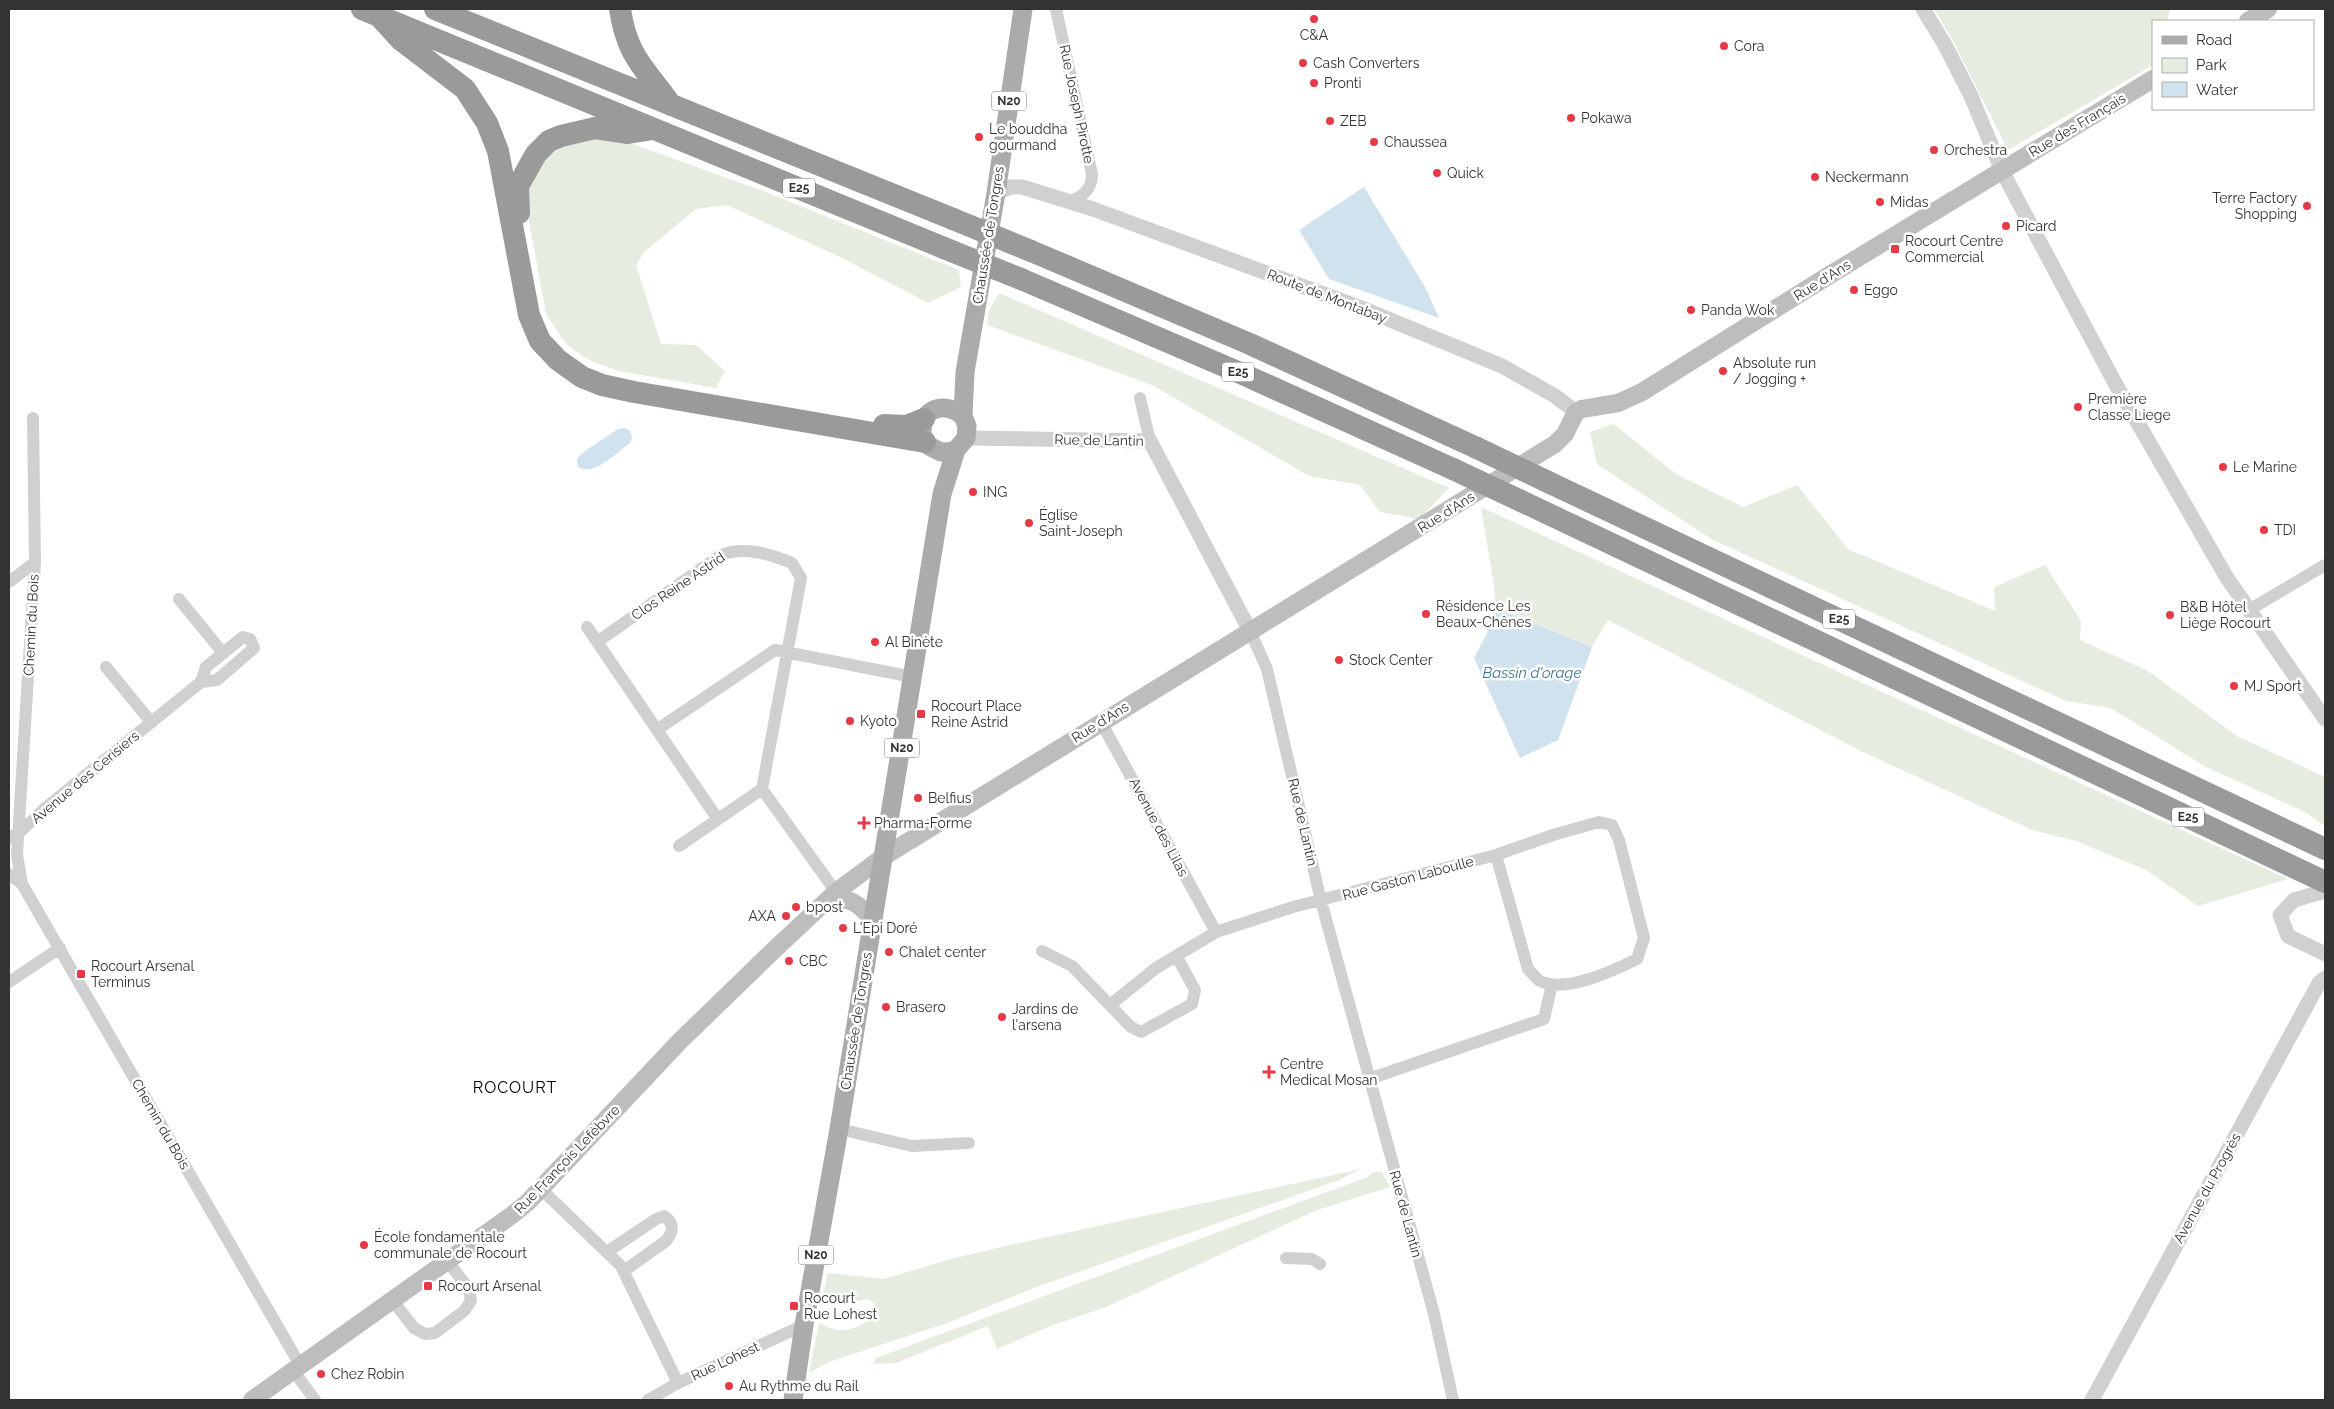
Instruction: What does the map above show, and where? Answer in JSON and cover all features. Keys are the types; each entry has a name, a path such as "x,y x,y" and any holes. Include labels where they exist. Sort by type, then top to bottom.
{"highway":[{"name":"E25","path":"435,9 1030,251 1250,344 1477,448 2325,848"},
{"path":"620,9 625,37 632,54 671,105"},
{"name":"E25","path":"370,12 944,248 1238,372 1521,501 2325,882"},
{"path":"370,12 401,40 438,66 465,89 487,123 498,151 528,315 540,341 558,360 582,377 634,392 927,444"},
{"path":"653,128 628,133 595,128 561,136 549,141 536,154 518,186 518,203 538,312 549,334 566,352 593,369 623,380 890,426 907,426 924,420"}],"main road":[{"name":"Chaussée de Tongres","path":"793,1400 942,494 968,426 963,416 965,372 996,193 1023,9"},
{"path":"2250,20 2268,9"},
{"name":"Rue des Français","path":"2002,171 2152,80"},
{"name":"Rue d'Ans","path":"883,857 1555,444 1565,434 1576,412 1582,409 1607,406 1631,398 2002,171"},
{"name":"Chaussée de Tongres","path":"946,407 965,372"},
{"path":"924,420 934,409 946,407 952,408 963,416"},
{"name":"Chaussée de Tongres","path":"924,420 922,430 927,444 939,462 942,494"},
{"path":"927,444 941,452 961,444"},
{"path":"890,818 903,836 911,839"},
{"name":"Rue François Lefèbvre","path":"252,1400 512,1215 680,1041 832,896 883,857"},
{"path":"832,896 855,901 872,920"}],"street":[{"name":"Rue Joseph Pirotte","path":"1056,9 1092,174 1092,184 1088,189 1080,196 1068,202"},
{"path":"1923,9 1945,45 1971,96 2002,171 2115,382 2227,578 2325,719"},
{"path":"996,193 1012,186 1022,187 1068,202"},
{"name":"Route de Montabay","path":"1068,202 1320,292 1478,356 1520,375 1555,396 1576,412"},
{"path":"1140,398 1150,441"},
{"name":"Chemin du Bois","path":"33,418 35,562 14,835 22,884 297,1368"},
{"name":"Rue de Lantin","path":"961,444 1150,441 1250,631 1267,669 1321,901 1434,1314 1453,1400"},
{"name":"Clos Reine Astrid","path":"597,642 721,555 735,550 774,555 792,563 801,578 762,789"},
{"path":"9,582 35,562"},
{"path":"2249,610 2325,565"},
{"path":"178,599 223,653"},
{"path":"587,627 718,818"},
{"name":"Avenue des Cerisiers","path":"14,835 201,682 217,680 254,648 250,639 243,637 206,667 201,682"},
{"path":"658,729 775,650 788,651 913,677"},
{"name":"Avenue des Cerisiers","path":"106,667 152,722"},
{"name":"Avenue des Lilas","path":"1101,722 1216,932"},
{"path":"679,846 762,789 832,896"},
{"name":"Rue Gaston Laboulle","path":"1321,901 1496,855 1553,835 1599,822 1612,825 1619,840 1644,938 1636,959 1612,972 1564,985 1552,984"},
{"path":"1369,1080 1544,1019 1552,984 1541,982 1528,969 1496,855"},
{"name":"Chemin du Bois","path":"9,874 22,884"},
{"path":"2325,890 2294,900 2280,915 2288,936 2325,954"},
{"path":"1110,1005 1156,968 1216,932 1293,907 1321,901"},
{"path":"9,982 60,948"},
{"path":"1042,951 1072,966 1131,1027 1141,1032 1192,1004 1195,990 1177,957"},
{"name":"Avenue du Progrès","path":"2092,1400 2320,983 2325,978"},
{"path":"839,1129 912,1146 969,1143"},
{"path":"540,1188 607,1252 624,1271 678,1383"},
{"path":"607,1252 656,1219 664,1216 669,1220 672,1225 671,1235 666,1241 624,1271"},
{"path":"1286,1258 1312,1259 1320,1264"},
{"path":"393,1301 414,1328 425,1334 436,1333 464,1312 471,1301 469,1289 448,1262"},
{"name":"Rue Lohest","path":"648,1400 678,1383 804,1325"},
{"path":"297,1368 315,1400"}],"green space":[{"path":"1934,9 2170,9 2167,20 2152,20 2152,66 2008,150 1952,39"},
{"path":"597,131 768,193 959,270 961,287 928,303 842,258 727,205 696,209 644,252 636,265 661,344 696,345 725,371 716,388 619,371 593,362 572,349 563,340 546,314 524,194 543,157"},
{"path":"999,293 1449,488 1419,519 1380,512 1360,485 1309,476 1152,385 987,325 989,311"},
{"path":"1614,424 1676,474 1743,507 1797,485 1848,549 1995,611 1994,587 2045,565 2081,621 2080,640 2148,671 2237,736 2325,777 2325,826 2305,812 2204,766 2111,708 2066,701 1711,539 1597,464 1590,432"},
{"path":"1481,507 2288,879 2198,906 2146,870 2076,841 2032,830 1861,751 1608,620 1592,647 1496,608"},
{"path":"1361,1169 1339,1180 1039,1286 947,1323 829,1362 809,1373 819,1323 838,1330 849,1329 867,1321 879,1308 869,1299 845,1303 828,1300 823,1296 828,1273 884,1279 947,1260 1010,1245"},
{"path":"1373,1172 1382,1172 1390,1187 1317,1210 1106,1307 1050,1326 997,1349 988,1326 896,1363 873,1364 876,1358 1368,1177"}],"water":[{"path":"1364,187 1425,287 1439,318 1329,279 1299,230"},
{"path":"625,428 630,431 632,438 630,443 598,466 591,469 578,467 577,459 582,453 618,429"},
{"name":"Bassin d'orage","path":"1496,608 1592,647 1558,740 1520,758 1474,658 1495,618"}],"place":[{"name":"C&A","path":"1314,19"},
{"name":"Cora","path":"1724,46"},
{"name":"Cash Converters","path":"1303,63"},
{"name":"Pronti","path":"1314,83"},
{"name":"Pokawa","path":"1571,118"},
{"name":"ZEB","path":"1330,121"},
{"name":"Le bouddha gourmand","path":"979,137"},
{"name":"Chaussea","path":"1374,142"},
{"name":"Orchestra","path":"1934,150"},
{"name":"Quick","path":"1437,173"},
{"name":"Neckermann","path":"1815,177"},
{"name":"Midas","path":"1880,202"},
{"name":"Terre Factory Shopping","path":"2307,206"},
{"name":"Picard","path":"2006,226"},
{"name":"Rocourt Centre Commercial","path":"1895,249"},
{"name":"Eggo","path":"1854,290"},
{"name":"Panda Wok","path":"1691,310"},
{"name":"Absolute run / Jogging +","path":"1723,371"},
{"name":"Première Classe Liege","path":"2078,407"},
{"name":"Le Marine","path":"2223,467"},
{"name":"ING","path":"973,492"},
{"name":"Église Saint-Joseph","path":"1029,523"},
{"name":"TDI","path":"2264,530"},
{"name":"Résidence Les Beaux-Chênes","path":"1426,614"},
{"name":"B&B Hôtel Liège Rocourt","path":"2170,615"},
{"name":"Al Binète","path":"875,642"},
{"name":"Stock Center","path":"1339,660"},
{"name":"MJ Sport","path":"2234,686"},
{"name":"Rocourt Place Reine Astrid","path":"921,714"},
{"name":"Kyoto","path":"850,721"},
{"name":"Belfius","path":"918,798"},
{"name":"Pharma-Forme","path":"864,823"},
{"name":"bpost","path":"796,907"},
{"name":"AXA","path":"786,916"},
{"name":"L'Epi Doré","path":"843,928"},
{"name":"Chalet center","path":"889,952"},
{"name":"CBC","path":"789,961"},
{"name":"Rocourt Arsenal Terminus","path":"81,974"},
{"name":"Brasero","path":"886,1007"},
{"name":"Jardins de l'arsena","path":"1002,1017"},
{"name":"Centre Medical Mosan","path":"1269,1072"},
{"name":"École fondamentale communale de Rocourt","path":"364,1245"},
{"name":"Rocourt Arsenal","path":"428,1286"},
{"name":"Rocourt Rue Lohest","path":"794,1306"},
{"name":"Chez Robin","path":"321,1374"},
{"name":"Au Rythme du Rail","path":"729,1386"}],"district":[{"name":"ROCOURT","path":"515,1087"}]}
